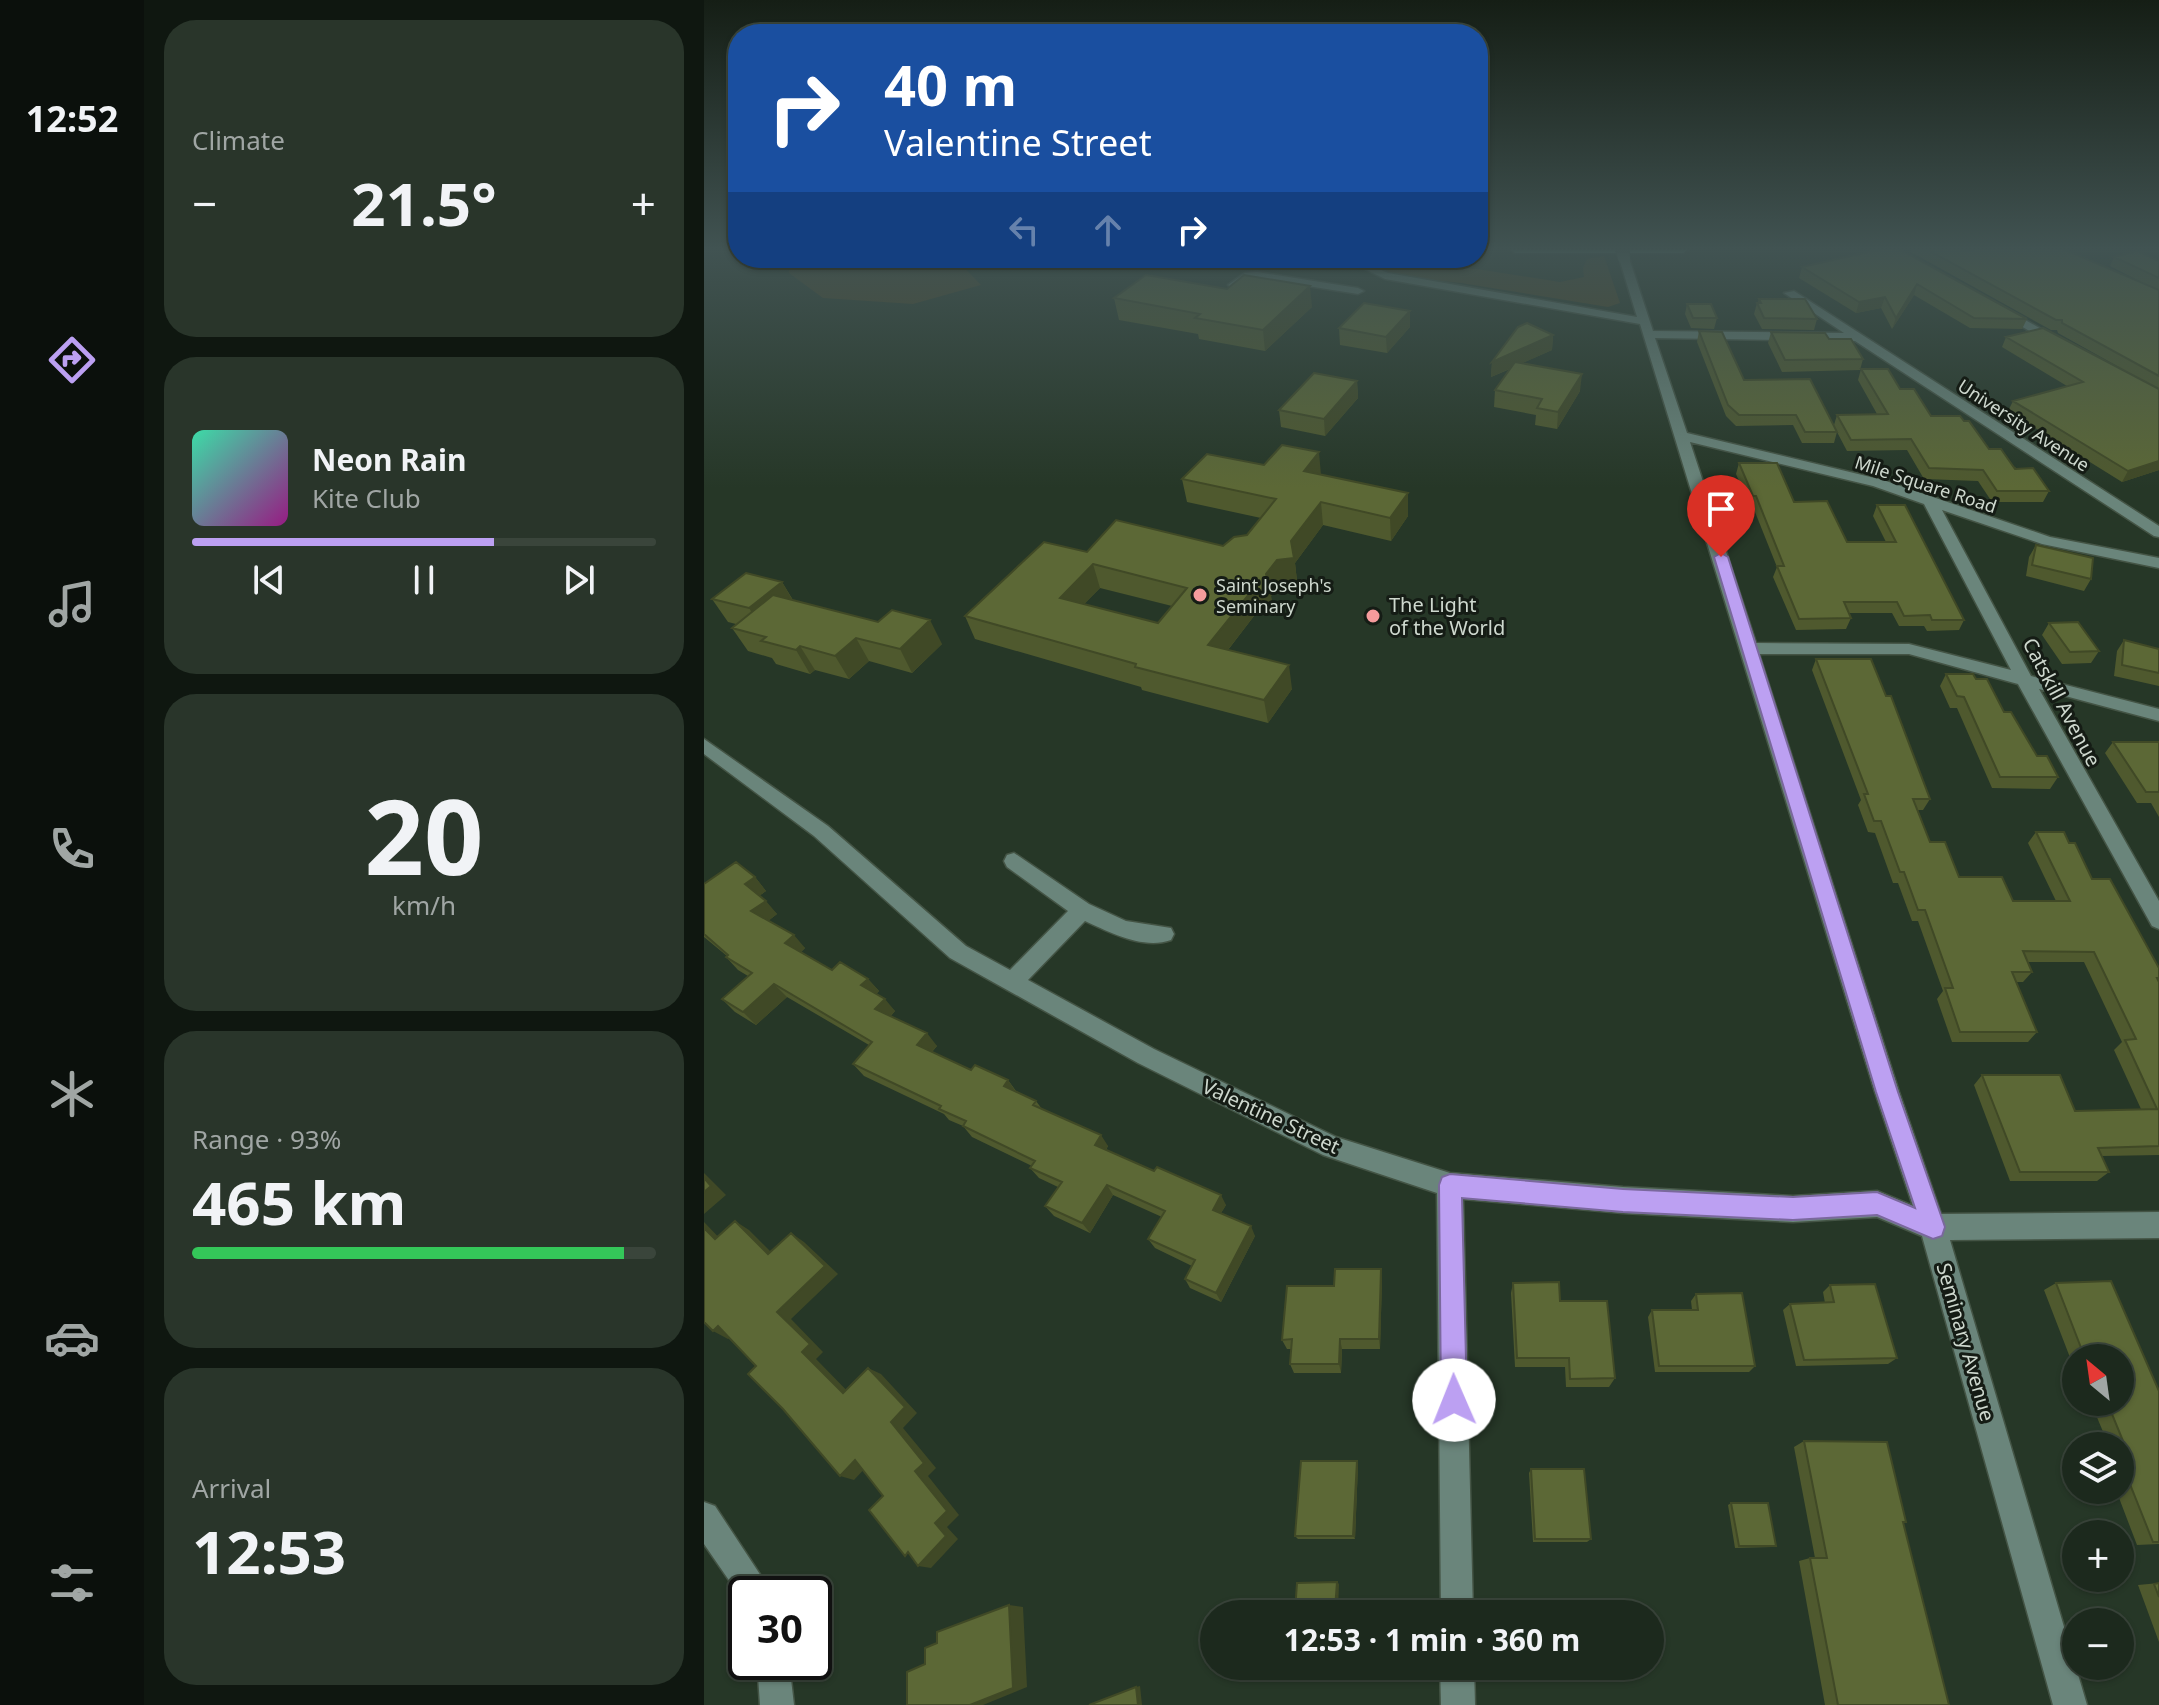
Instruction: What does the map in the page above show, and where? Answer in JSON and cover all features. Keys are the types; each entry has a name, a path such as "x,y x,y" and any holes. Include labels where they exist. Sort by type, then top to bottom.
{"street":[{"name":"Seminary Avenue","path":"1647,329 1887,1092 1933,1227 2070,1705"},
{"path":"1660,329 1856,337"},
{"name":"University Avenue","path":"1843,329 2159,533"},
{"path":"2034,329 2075,352"},
{"name":"Mile Square Road","path":"1682,436 1878,483 2047,541 2159,563"},
{"name":"Catskill Avenue","path":"1931,503 2024,679 2159,920"},
{"path":"1749,648 1909,649 2159,715"},
{"name":"Valentine Street","path":"704,745 821,831 958,952 1146,1056 1332,1147 1450,1185 1623,1200 1793,1209 1877,1204 1933,1227"},
{"path":"1014,861 1082,910 1124,929 1163,934"},
{"path":"1012,982 1082,910"},
{"path":"1450,1185 1457,1600"},
{"path":"1933,1227 2159,1225"},
{"path":"704,1517 745,1576"},
{"path":"775,1680 777,1705"},
{"path":"1457,1680 1458,1705"}],"building":[{"path":"1342,329 1394,329 1386,337"},
{"path":"1517,329 1539,329 1553,335 1492,362"},
{"path":"2044,329 2159,389 2159,461 2128,471 2013,401 2083,382 2006,337"},
{"path":"2072,329 2159,329 2159,376"},
{"path":"1699,331 1722,332 1744,380 1810,379 1837,432 1805,432 1796,415 1739,415 1728,405"},
{"path":"1771,332 1825,333 1829,339 1851,339 1863,359 1785,360"},
{"path":"1515,362 1582,374 1558,412 1537,408 1542,399 1495,390"},
{"path":"1861,369 1888,369 1900,389 1914,389 1931,416 1960,416 1964,421 1969,421 1989,449 2001,449 2015,469 2033,468 2049,491 1997,491 1983,470 1929,468 1911,439 1851,440 1837,415 1888,414"},
{"path":"1314,373 1357,381 1324,419 1279,410"},
{"path":"1282,445 1319,452 1304,471 1408,493 1390,518 1321,502 1291,541 1294,558 1277,560 1266,574 1270,589 1250,593 1208,645 1289,665 1264,700 1135,667 1136,664 965,616 1044,542 1087,552 1116,520 1223,546 1234,537 1247,535 1276,499 1182,479 1207,454 1264,465","holes":["1093,564 1187,588 1158,623 1060,598"]},
{"path":"1739,463 1777,463 1794,502 1827,501 1847,542 1896,542 1877,505 1905,505 1964,620 1932,620 1930,615 1904,616 1897,602 1844,602 1851,618 1799,619 1777,566 1784,566"},
{"path":"2036,545 2093,558 2091,579 2032,565"},
{"path":"746,573 782,582 749,608 712,599"},
{"path":"773,595 878,622 892,610 930,620 900,649 856,638 835,656 800,646 796,650 761,641 766,637 732,628"},
{"path":"2078,622 2099,651 2070,652 2049,623"},
{"path":"2124,640 2159,649 2159,673 2122,665"},
{"path":"1816,659 1871,659 1886,696 1891,696 1930,799 1913,799 1930,842 1945,842 1959,877 2002,877 2013,901 2070,901 2036,832 2064,832 2069,843 2075,843 2092,879 2110,879 2159,968 2159,1146 2098,1148 2109,1172 2020,1172 1982,1075 2060,1075 2075,1111 2157,1109 2125,1040 2136,1039 2094,952 2023,951 2032,972 2012,972 2037,1032 1960,1032 1945,988 1953,988 1925,910 1918,910 1881,821 1874,821 1864,794 1868,794"},
{"path":"1946,674 1973,674 1976,679 1987,679 2004,712 2011,712 2037,756 2047,756 2058,777 2000,777 1964,697 1957,696"},
{"path":"2113,742 2159,742 2159,792 2146,792"},
{"path":"736,862 755,877 745,884 766,901 751,911 794,935 785,943 832,970 840,962 868,979 861,985 885,999 875,1009 927,1033 917,1045 971,1070 975,1065 1008,1080 1004,1086 1036,1101 1033,1105 1101,1135 1095,1145 1154,1171 1157,1167 1221,1195 1213,1210 1251,1226 1216,1293 1185,1279 1195,1260 1148,1239 1165,1211 1107,1185 1082,1223 1045,1206 1062,1182 1030,1168 1035,1161 963,1126 966,1121 939,1109 941,1106 853,1064 872,1042 774,984 743,1012 722,999 752,973 726,957 728,955 704,934 704,884"},
{"path":"704,1178 711,1186 704,1192"},
{"path":"735,1221 768,1254 791,1233 825,1266 777,1312 810,1344 802,1352 843,1393 868,1368 905,1407 891,1422 924,1463 915,1471 947,1511 935,1523 946,1536 918,1566 908,1552 905,1556 869,1510 883,1496 855,1460 840,1476 783,1409 748,1374 756,1366 718,1326 713,1331 704,1322 704,1228 715,1239"},
{"path":"1335,1269 1381,1269 1379,1339 1340,1339 1339,1364 1290,1364 1292,1339 1282,1340 1287,1286 1334,1286"},
{"path":"2111,1281 2159,1391 2159,1542 2153,1542 2134,1494 2134,1432 2119,1432 2113,1416 2134,1416 2134,1344 2080,1344 2056,1283"},
{"path":"1559,1282 1560,1301 1607,1301 1615,1378 1570,1379 1569,1358 1517,1358 1513,1283"},
{"path":"1875,1284 1897,1358 1804,1360 1790,1304 1834,1302 1830,1285"},
{"path":"1742,1293 1755,1366 1659,1366 1652,1310 1698,1310 1696,1294"},
{"path":"1804,1441 1887,1442 1906,1522 1903,1522 1949,1705 1838,1705 1810,1558 1827,1558"},
{"path":"1301,1461 1357,1461 1353,1536 1295,1536"},
{"path":"1531,1469 1584,1469 1591,1539 1535,1539"},
{"path":"1731,1503 1768,1503 1776,1546 1739,1546"},
{"path":"1337,1582 1336,1600 1296,1600 1297,1583"},
{"path":"1009,1605 1013,1688 970,1705 907,1705 907,1672 925,1664 925,1648 937,1643 937,1632"},
{"path":"1136,1687 1138,1705 1089,1705"}],"place":[{"name":"Saint Joseph's Seminary","path":"1200,595"},
{"name":"The Light of the World","path":"1373,616"}],"route":[{"path":"1454,1400 1450,1185 1623,1200 1793,1209 1877,1204 1933,1227 1887,1092 1721,557"}]}
